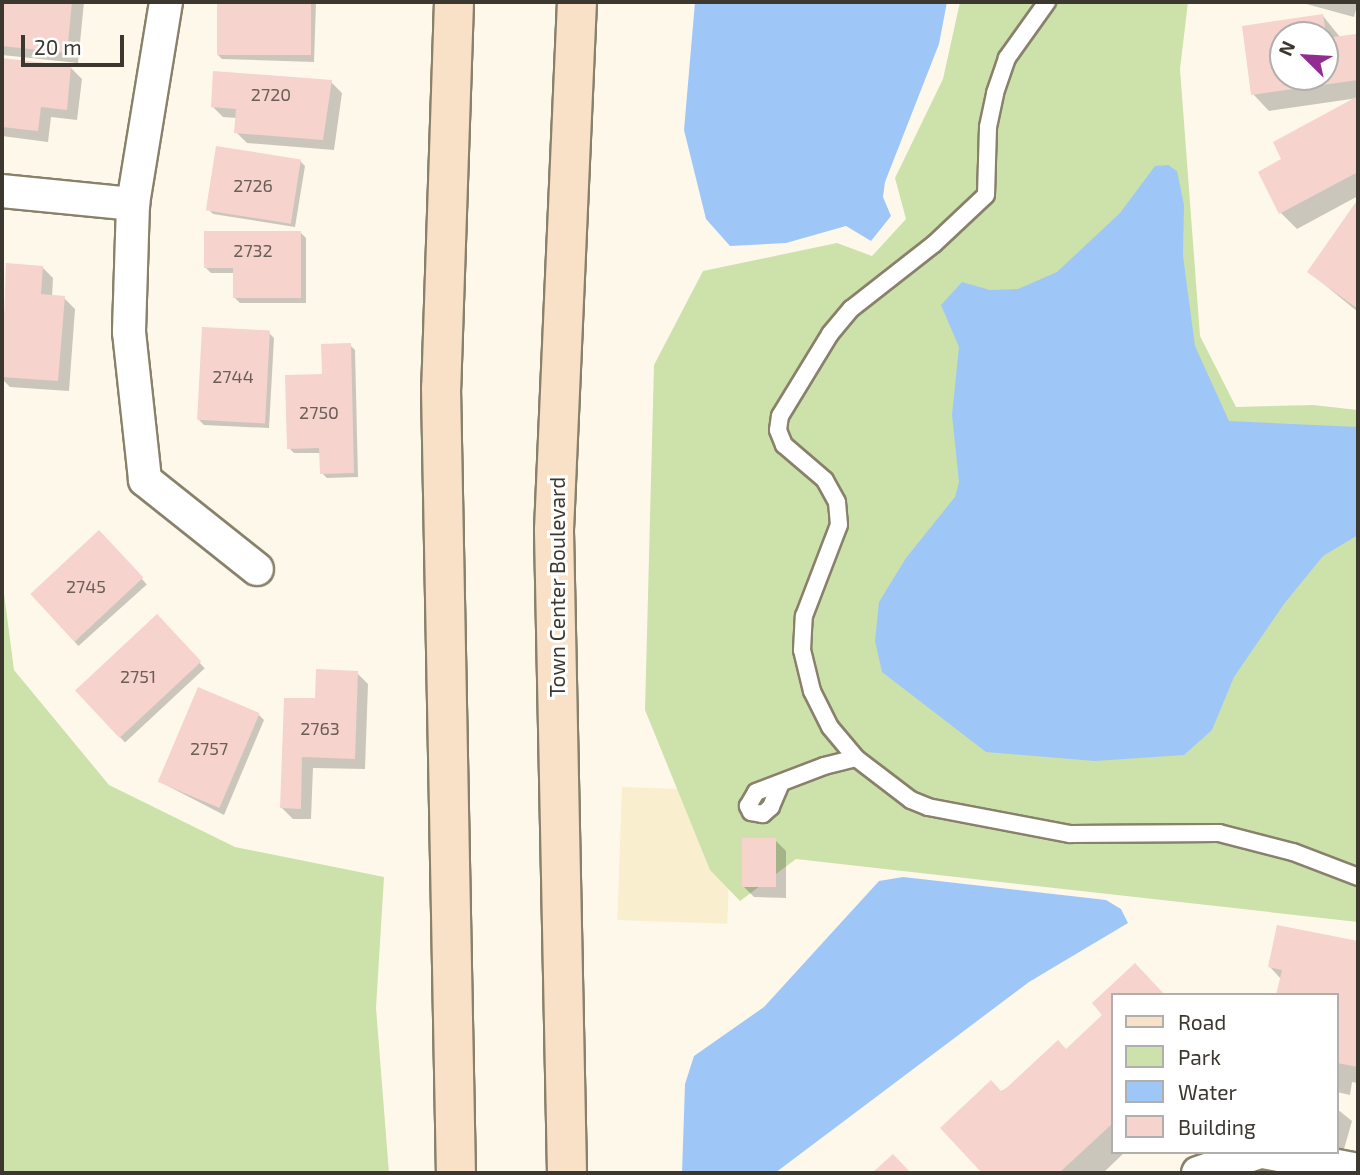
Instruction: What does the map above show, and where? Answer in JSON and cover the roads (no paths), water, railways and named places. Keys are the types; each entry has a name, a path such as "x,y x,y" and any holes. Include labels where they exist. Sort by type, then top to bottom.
{"main road":[{"path":"454,2 441,388 456,1173"},
{"name":"Town Center Boulevard","path":"567,1173 554,530 577,2"}],"street":[{"path":"166,2 133,204 129,332 145,480 257,569"},
{"path":"2,191 133,204"},
{"path":"1198,1173 1255,1154"},
{"path":"1272,1154 1358,1170"}],"lane":[{"path":"1047,2 1007,58 995,93 988,127 986,195 934,244 851,309 830,334 780,416 778,430 784,445 825,480 837,502 839,525 804,616 802,650 813,691 830,727 856,758 911,800 928,807 1070,834 1219,833 1293,852 1358,877"},
{"path":"781,783 856,758"}],"water":[{"path":"695,2 947,2 939,44 885,182 883,197 891,216 871,241 846,226 786,243 730,246 706,219 684,130"},
{"path":"1168,165 1177,171 1184,205 1183,256 1195,346 1229,421 1358,427 1358,535 1323,556 1284,604 1234,677 1212,730 1184,755 1095,761 986,752 882,672 875,641 879,602 906,558 955,497 959,482 952,415 959,347 941,305 962,282 990,290 1018,289 1057,272 1120,213 1155,166"},
{"path":"903,877 1106,900 1121,909 1128,923 1029,982 775,1173 682,1173 685,1084 694,1056 764,1007 879,881"}]}
